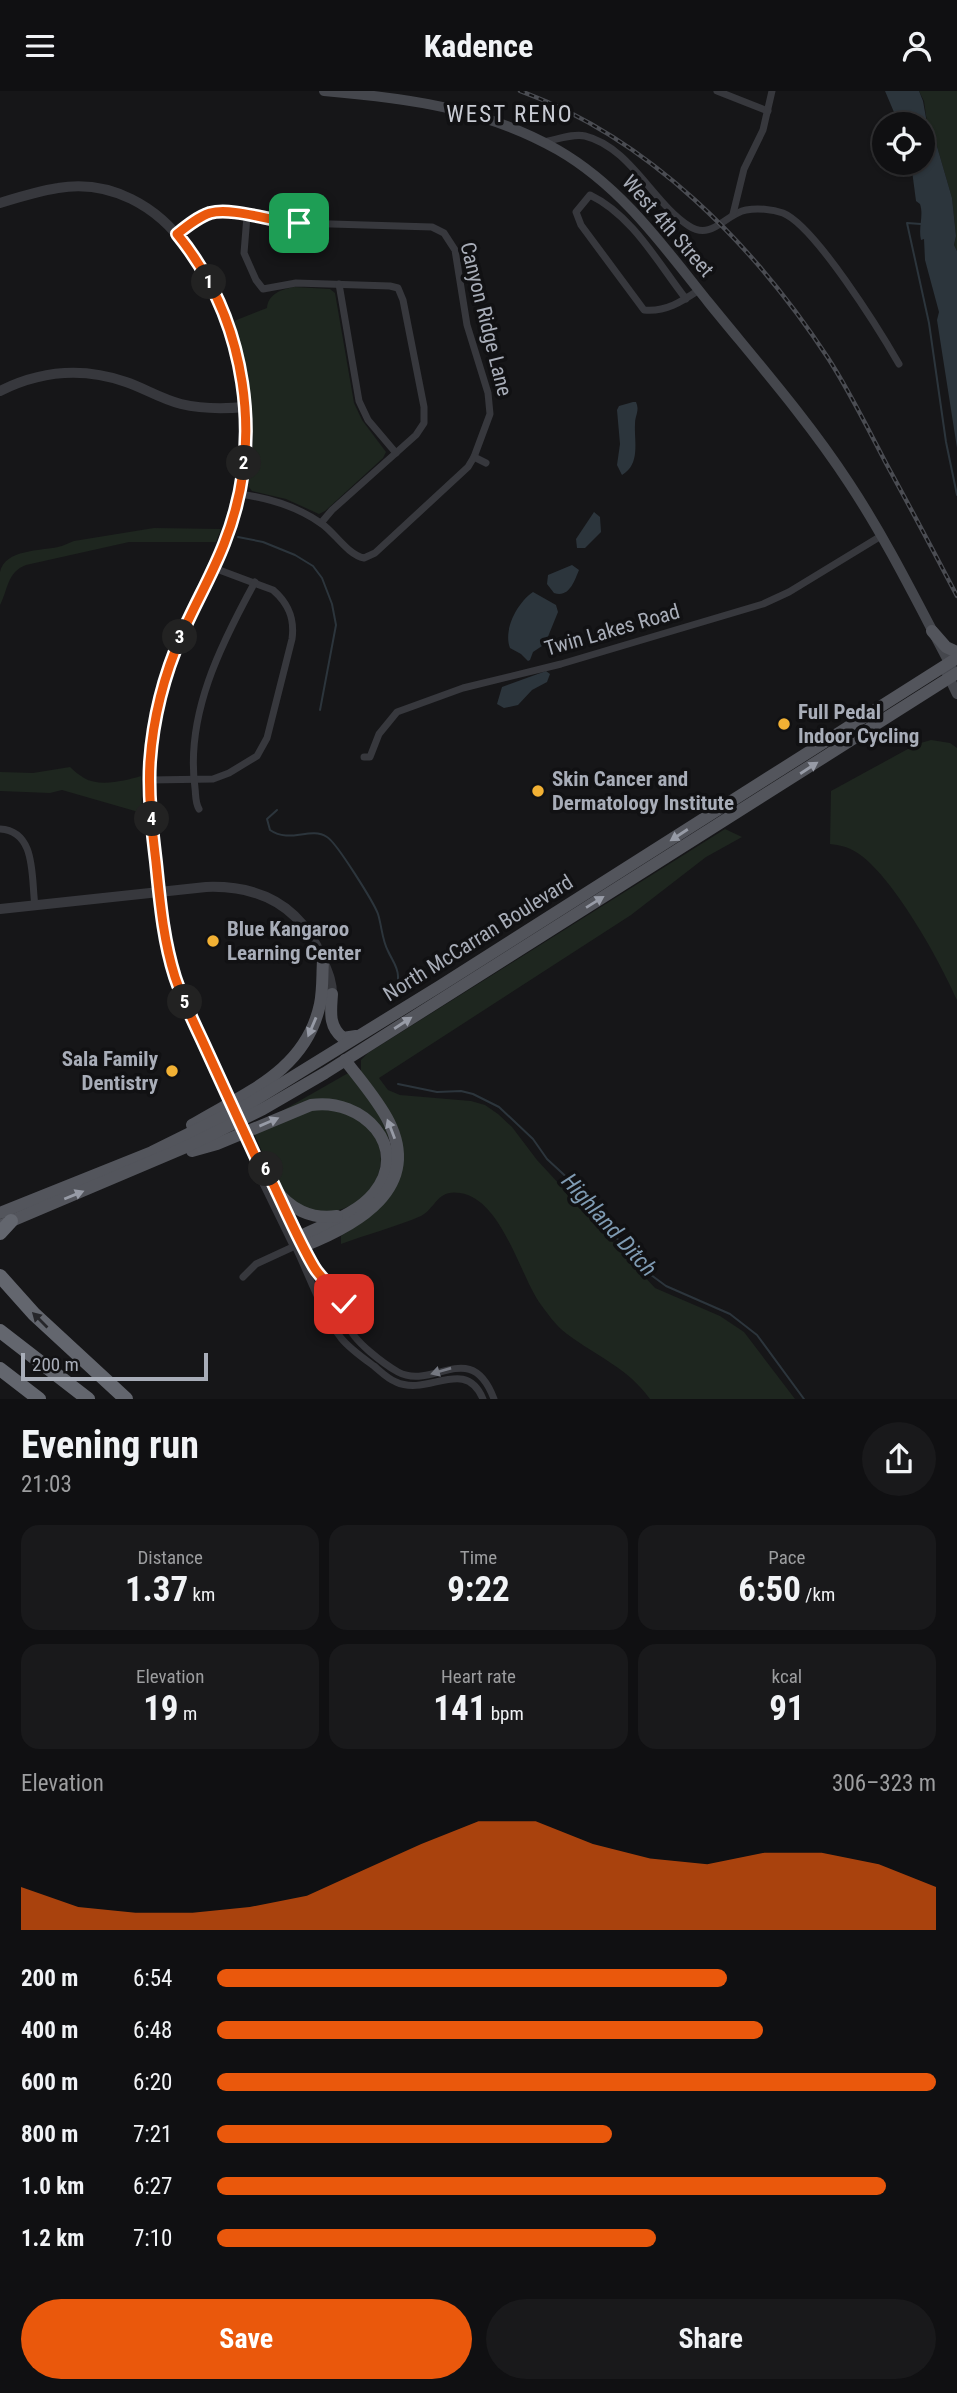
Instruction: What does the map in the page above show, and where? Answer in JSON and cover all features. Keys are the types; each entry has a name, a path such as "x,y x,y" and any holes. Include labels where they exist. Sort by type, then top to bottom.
{"highway":[{"path":"0,1233 4,1220"},
{"path":"3,1278 53,1333 126,1399"},
{"path":"0,1331 88,1399"},
{"path":"0,1369 39,1399"}],"main road":[{"name":"West 4th Street","path":"324,91 413,100 444,106 495,122 542,142 584,166 618,195 699,290 824,447 881,536 932,631"},
{"name":"West 4th Street","path":"881,536 912,607 953,668 957,694"},
{"path":"932,631 946,647 953,668"},
{"name":"North McCarran Boulevard","path":"4,1220 158,1160 263,1109 345,1060 953,668"},
{"name":"North McCarran Boulevard","path":"4,1220 108,1168 152,1152 247,1105 767,786"},
{"path":"108,1168 188,1127 285,1067 301,1049 316,1017 321,995 323,961"},
{"path":"332,994 330,1016 339,1035 352,1038 366,1031"},
{"path":"299,1243 367,1214 386,1195 395,1171 396,1142 388,1121 345,1060"},
{"path":"158,1160 217,1144 311,1105 346,1107 361,1114 382,1139 386,1154 379,1187 354,1210 299,1243"},
{"path":"275,1188 288,1203 311,1215 332,1217 354,1210"}],"street":[{"path":"717,91 768,111"},
{"path":"733,214 744,169 763,130 772,91"},
{"path":"542,142 585,136 600,143 632,167 670,209 691,227 700,230 712,229 733,214 750,209 784,214 800,225 844,279 899,363"},
{"path":"0,203 57,188 92,187 134,199 153,211 177,234 206,277 227,323 239,365 245,407 245,447 239,494 226,539 167,672 155,725 150,781 166,945 176,978 257,1160 259,1172 319,1274 342,1300 348,1328 359,1342 396,1371 421,1377 454,1368 474,1372 487,1384 494,1399"},
{"path":"686,299 634,230 606,203 590,195 576,212 581,225 644,310 673,307 686,299 699,290"},
{"path":"177,234 204,211 247,216 244,253 263,289 290,283 390,286 398,288 403,300 425,416 421,430 321,523 288,505 239,494"},
{"name":"Canyon Ridge Lane","path":"247,216 299,223 424,225 441,231 449,238 455,250 467,325 490,400 489,419 474,457 451,484 375,553 364,558 356,556 321,523"},
{"path":"339,284 359,401 368,420 396,453"},
{"path":"0,391 44,375 79,373 112,377 187,405 211,408 245,407"},
{"path":"474,457 485,463"},
{"name":"Twin Lakes Road","path":"364,757 373,754 379,734 397,712 463,688 561,664 755,607 789,592 881,536"},
{"path":"150,781 213,779 257,756 265,745 293,629 290,612 280,596 266,586 214,568"},
{"path":"199,809 194,781 195,741 208,682 222,647 255,582"},
{"path":"0,829 15,832 23,839 29,854 35,906"},
{"path":"0,909 223,887 259,893 280,904 296,917 311,935 330,975 332,994"},
{"path":"257,1160 266,1169 275,1188 333,1325 352,1349 400,1384 421,1386 451,1378 462,1378 478,1389 483,1399"},
{"path":"243,1277 256,1264 299,1243"}],"shaded area":[{"path":"885,91 919,91 925,112 894,112"},
{"path":"919,91 957,91 957,251 954,245 956,236 952,198 935,141 935,112 926,112"},
{"path":"935,141 952,198 956,236 957,448 937,320 939,312 925,260 924,239 921,240 921,208 916,201 913,175 935,175"},
{"path":"294,287 330,289 335,293 354,403 362,420 386,452 383,458 319,514 286,499 252,491 248,486 253,442 251,396 234,321 267,308 273,296"},
{"path":"636,402 638,408 634,459 622,475 617,465 620,444 617,410 619,406"},
{"path":"594,512 600,517 601,532 585,548 577,548 576,539"},
{"path":"154,528 221,529 216,542 129,542 26,565 15,572 0,605 0,572 3,564 16,555 74,541"},
{"path":"572,565 579,570 573,584 564,593 554,593 547,584 548,575"},
{"path":"533,592 556,605 558,612 545,644 533,652 528,661 510,648 508,633 517,610"},
{"path":"546,671 550,674 547,682 532,690 518,705 504,708 497,704 502,687"},
{"path":"931,740 950,743 957,748 957,1000 914,920 885,879 856,852 830,844 831,791 917,744"},
{"path":"70,767 90,781 104,783 141,776 142,813 62,790 50,793 0,791 0,772 33,773"},
{"path":"725,829 742,837 706,857 631,915 379,1078 388,1090 400,1095 471,1101 485,1105 498,1114 655,1288 720,1316 744,1332 795,1399 650,1399 622,1371 555,1323 539,1302 498,1222 487,1208 474,1198 460,1193 446,1194 421,1216 341,1244 341,1236 367,1219 384,1203 401,1154 361,1072 361,1060 368,1053"},
{"path":"350,1072 390,1130 387,1147 347,1105 266,1120"},
{"path":"328,1108 363,1121 377,1140 381,1160 377,1179 366,1195 350,1206 331,1212 311,1210 291,1199 274,1177 254,1134 305,1111"}],"waterway":[{"path":"921,224 907,223 929,323 946,442 957,495"},
{"name":"Highland Ditch","path":"238,537 263,542 295,555 313,566 322,578 332,604 336,625 320,710"},
{"name":"Highland Ditch","path":"277,810 267,819 270,830 285,835 314,833 327,837 363,886 378,914 384,942 397,970 398,983 392,1003"},
{"name":"Highland Ditch","path":"398,1084 437,1092 461,1091 499,1107 574,1184 604,1224 647,1272 666,1286 730,1314 757,1335 804,1399"}],"railway":[{"path":"520,91 567,111 655,166 732,236 767,275 836,371 957,596"}],"place":[{"name":"Full Pedal Indoor Cycling","path":"784,724"},
{"name":"Skin Cancer and Dermatology Institute","path":"538,791"},
{"name":"Blue Kangaroo Learning Center","path":"213,941"},
{"name":"Sala Family Dentistry","path":"172,1071"}],"district":[{"name":"WEST RENO","path":"510,114"}],"route":[{"path":"299,223 215,212 200,217 177,234 214,292 227,323 241,374 246,417 245,447 239,494 226,539 167,672 152,745 150,796 162,920 169,956 182,997 257,1160 266,1169 312,1263 344,1304"}]}
